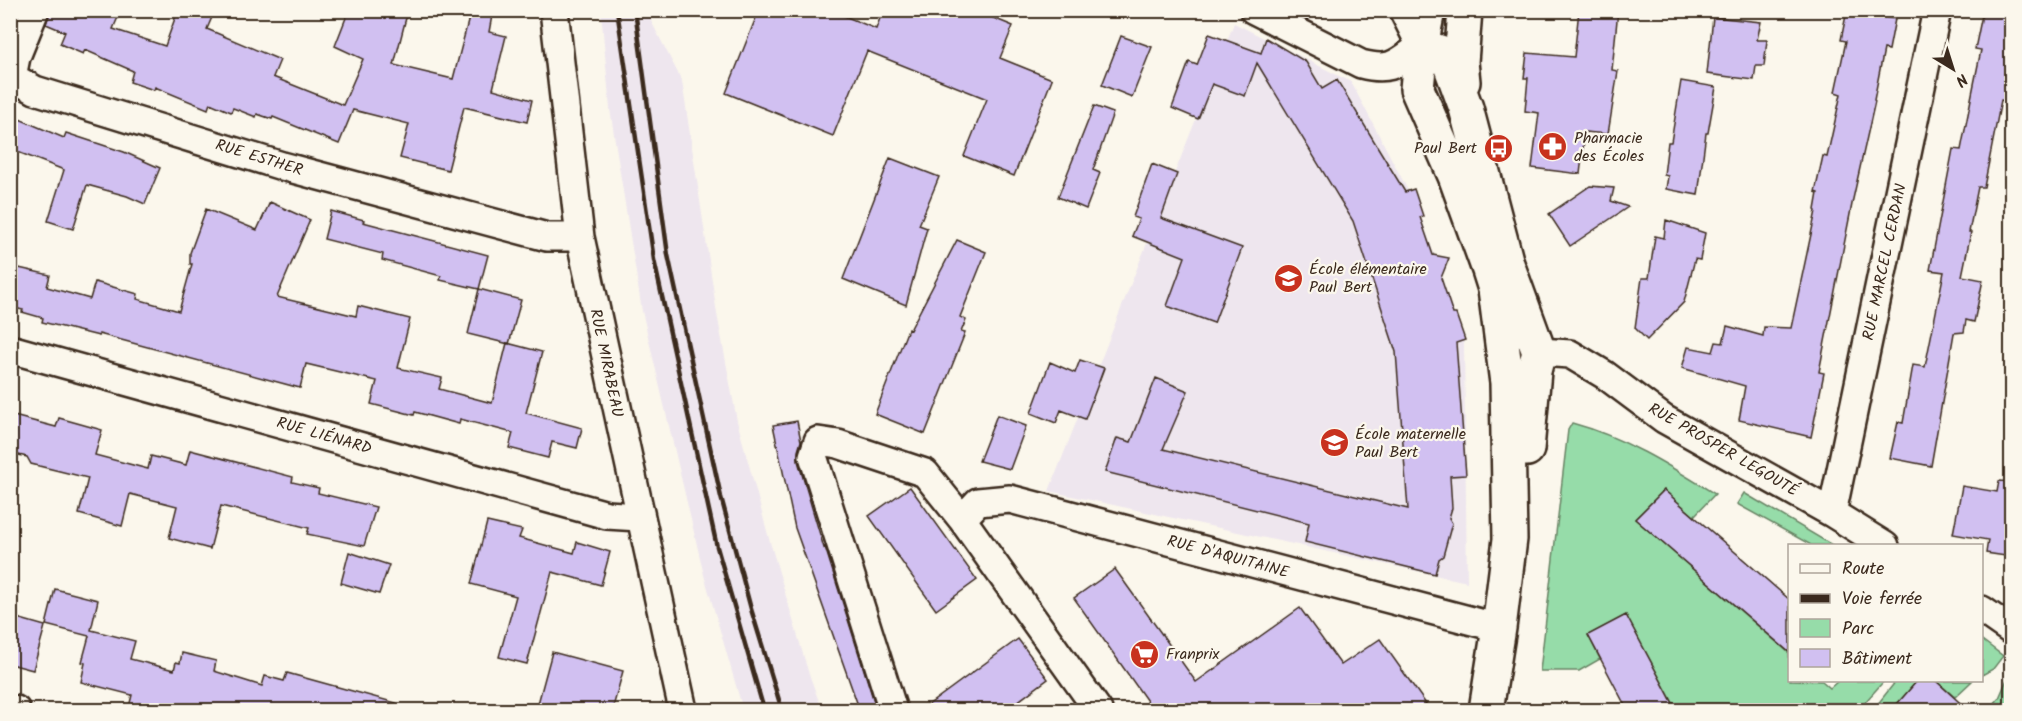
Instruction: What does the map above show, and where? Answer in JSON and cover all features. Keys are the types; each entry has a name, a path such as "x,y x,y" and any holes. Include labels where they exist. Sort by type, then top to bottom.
{"main road":[{"path":"1428,10 1420,46 1417,88 1455,176 1490,242 1507,264 1539,352 1534,371 1523,494 1510,538"},
{"path":"1465,10 1461,62 1466,108 1490,242 1506,377 1509,436 1510,538 1486,711"},
{"path":"1420,46 1446,54 1466,108"},
{"path":"1506,377 1539,352"}],"street":[{"name":"RUE ESTHER","path":"35,10 16,57 12,77 35,90 282,166 547,237 580,237"},
{"name":"RUE MIRABEAU","path":"554,10 580,237 639,517 683,711"},
{"path":"1254,10 1361,64 1375,68 1392,67 1420,46 1403,10"},
{"name":"RUE MARCEL CERDAN","path":"1832,513 1937,10"},
{"name":"RUE LIÉNARD","path":"10,349 607,515 639,517"},
{"name":"RUE PROSPER LEGOUTÉ","path":"1539,352 1570,354 1605,375 1664,419 1832,513 1882,544"},
{"path":"893,711 813,456 818,441 838,444 925,473 962,519 1098,711"},
{"name":"RUE D'AQUITAINE","path":"962,519 978,502 1010,499 1499,628"},
{"path":"1983,611 2012,631"},
{"path":"10,709 15,711"}],"shaded area":[{"path":"601,11 650,11 651,21 682,81 717,314 737,421 808,671 822,710 743,710 704,575 642,311 610,109"},
{"name":"École élémentaire Paul Bert","path":"1234,23 1351,82 1420,213 1464,343 1467,582 1049,491"}],"green space":[{"path":"1572,423 1610,436 1664,463 1715,494 1694,516 1664,490 1635,519 1788,652 1788,682 1823,682 1830,688 1837,682 1883,682 1858,710 1677,710 1626,615 1588,635 1600,659 1579,671 1540,671 1568,430"},
{"path":"1744,493 1830,544 1809,544 1737,504"},
{"path":"1983,641 2003,656 1993,669 1983,674"},
{"path":"2011,670 2011,710 1989,710 1999,698"},
{"path":"1895,682 1916,682 1896,705 1901,710 1873,710"},
{"path":"1937,682 1971,682 1955,697"}],"building":[{"path":"50,10 121,10 113,29 165,46 178,10 215,10 207,29 280,60 273,77 343,105 363,59 335,46 349,10 408,10 394,65 453,79 471,10 493,10 489,32 506,36 493,89 532,100 527,122 464,107 448,170 400,158 409,124 353,110 339,144 273,117 272,119 257,114 256,117 233,108 231,112 210,103 208,109 155,87 154,90 130,82 133,71 85,50 83,54 60,44 65,32 46,24"},
{"path":"759,10 830,10 876,29 883,10 974,10 1013,26 1000,58 1052,79 1014,176 964,156 987,99 867,51 833,136 726,93"},
{"path":"1579,10 1618,10 1612,70 1618,71 1608,134 1585,132 1580,174 1532,168 1539,113 1525,111 1528,78 1524,78 1527,53 1574,57"},
{"path":"1847,10 1895,19 1889,50 1884,49 1853,199 1819,372 1824,373 1811,437 1739,420 1745,386 1682,368 1688,347 1713,352 1716,342 1723,343 1727,326 1763,336 1764,327 1791,328 1816,211 1818,193 1815,192 1823,156 1827,157 1841,94 1835,92 1846,41 1841,40"},
{"path":"1983,10 2012,10 2012,83 2008,101 2001,100 1984,187 1978,187 1962,276 1983,280 1974,322 1966,320 1964,332 1954,333 1931,466 1890,458 1898,422 1903,423 1913,365 1925,367 1944,272 1930,270 1953,149 1961,150 1981,50 1975,49"},
{"path":"1713,17 1761,22 1757,40 1767,40 1764,66 1756,66 1754,80 1707,74"},
{"path":"1209,34 1261,53 1266,38 1306,62 1322,89 1337,80 1405,192 1414,189 1423,216 1420,217 1433,255 1449,258 1441,278 1453,314 1456,314 1465,340 1456,343 1466,475 1450,476 1452,508 1449,518 1452,523 1443,556 1439,559 1435,574 1305,542 1309,523 1105,472 1117,438 1131,442 1156,378 1188,391 1163,449 1408,509 1396,352 1353,221 1257,63 1245,96 1212,84 1198,119 1172,108 1189,62 1197,65"},
{"path":"1121,36 1152,47 1132,97 1102,85"},
{"path":"1681,81 1716,87 1708,133 1706,133 1698,195 1666,189 1668,176 1664,175 1668,142 1671,142"},
{"path":"1094,106 1113,113 1093,170 1100,173 1086,209 1058,197"},
{"path":"10,115 64,138 66,133 124,152 160,168 145,204 127,196 87,185 73,229 48,221 64,170 10,149"},
{"path":"890,158 939,177 919,225 927,228 906,305 843,279"},
{"path":"1152,164 1177,174 1161,218 1242,248 1214,323 1167,306 1185,257 1132,236 1139,219 1133,217"},
{"path":"1590,186 1614,188 1611,201 1628,207 1570,246 1549,214"},
{"path":"270,202 310,220 277,297 356,316 358,306 410,319 398,368 442,378 439,389 492,403 507,343 542,352 526,413 582,428 577,448 552,442 548,458 509,448 513,433 460,419 459,424 415,412 414,415 371,404 377,381 306,364 300,388 99,334 99,336 42,322 43,318 10,307 10,266 50,275 47,287 90,299 95,282 138,294 137,299 179,311 192,264 190,264 190,253 206,209 257,230"},
{"path":"331,211 364,220 363,222 488,255 479,289 440,280 441,276 382,260 383,254 324,239"},
{"path":"1666,220 1705,233 1700,260 1695,259 1684,302 1647,340 1635,328 1642,278 1649,278 1655,236 1664,238"},
{"path":"957,240 986,252 960,317 966,320 961,332 965,333 925,434 875,414 908,329 910,330"},
{"path":"479,289 521,300 509,344 468,334"},
{"path":"1080,360 1104,368 1085,419 1061,410 1056,423 1031,413 1050,362 1075,373"},
{"path":"10,415 56,427 59,418 102,430 95,455 148,469 151,456 186,465 190,450 293,477 292,482 319,488 318,493 376,507 364,546 307,534 309,528 221,506 210,549 169,538 177,506 130,494 122,526 79,514 88,478 31,464 27,457 10,453"},
{"path":"997,415 1026,426 1010,469 979,461"},
{"path":"797,421 801,441 798,461 877,711 860,711 795,528 773,425"},
{"path":"1999,481 2012,482 2012,557 1986,553 1988,540 1953,534 1962,486 1997,492"},
{"path":"910,487 977,580 936,610 869,516"},
{"path":"1664,490 1788,598 1788,651 1635,519"},
{"path":"487,522 522,530 519,538 574,553 577,542 610,552 601,585 552,572 527,664 499,657 516,596 471,584"},
{"path":"349,552 389,565 379,594 341,583"},
{"path":"1115,569 1196,682 1300,608 1341,665 1380,639 1431,711 1154,711 1074,598"},
{"path":"55,589 98,600 91,630 135,641 130,659 174,670 176,662 180,663 182,653 216,661 214,671 262,686 265,676 284,681 287,673 396,703 395,711 142,711 129,707 132,695 81,682 85,663 82,662 89,636 46,625"},
{"path":"1626,615 1677,711 1628,711 1588,635"},
{"path":"10,616 45,626 33,670 10,664"},
{"path":"1018,639 1048,679 1005,711 920,711"},
{"path":"552,652 623,671 612,711 536,711"},
{"path":"1916,682 1937,682 1969,711 1891,711"}],"railway":[{"path":"617,10 654,260 717,547 764,710"},
{"path":"635,10 668,255 721,497 751,609 782,710"}],"place":[{"name":"Pharmacie des Écoles","path":"1553,147"},
{"name":"Paul Bert","path":"1498,148"},
{"name":"École élémentaire Paul Bert","path":"1288,278"},
{"name":"École maternelle Paul Bert","path":"1334,443"},
{"name":"Franprix","path":"1145,654"}]}
